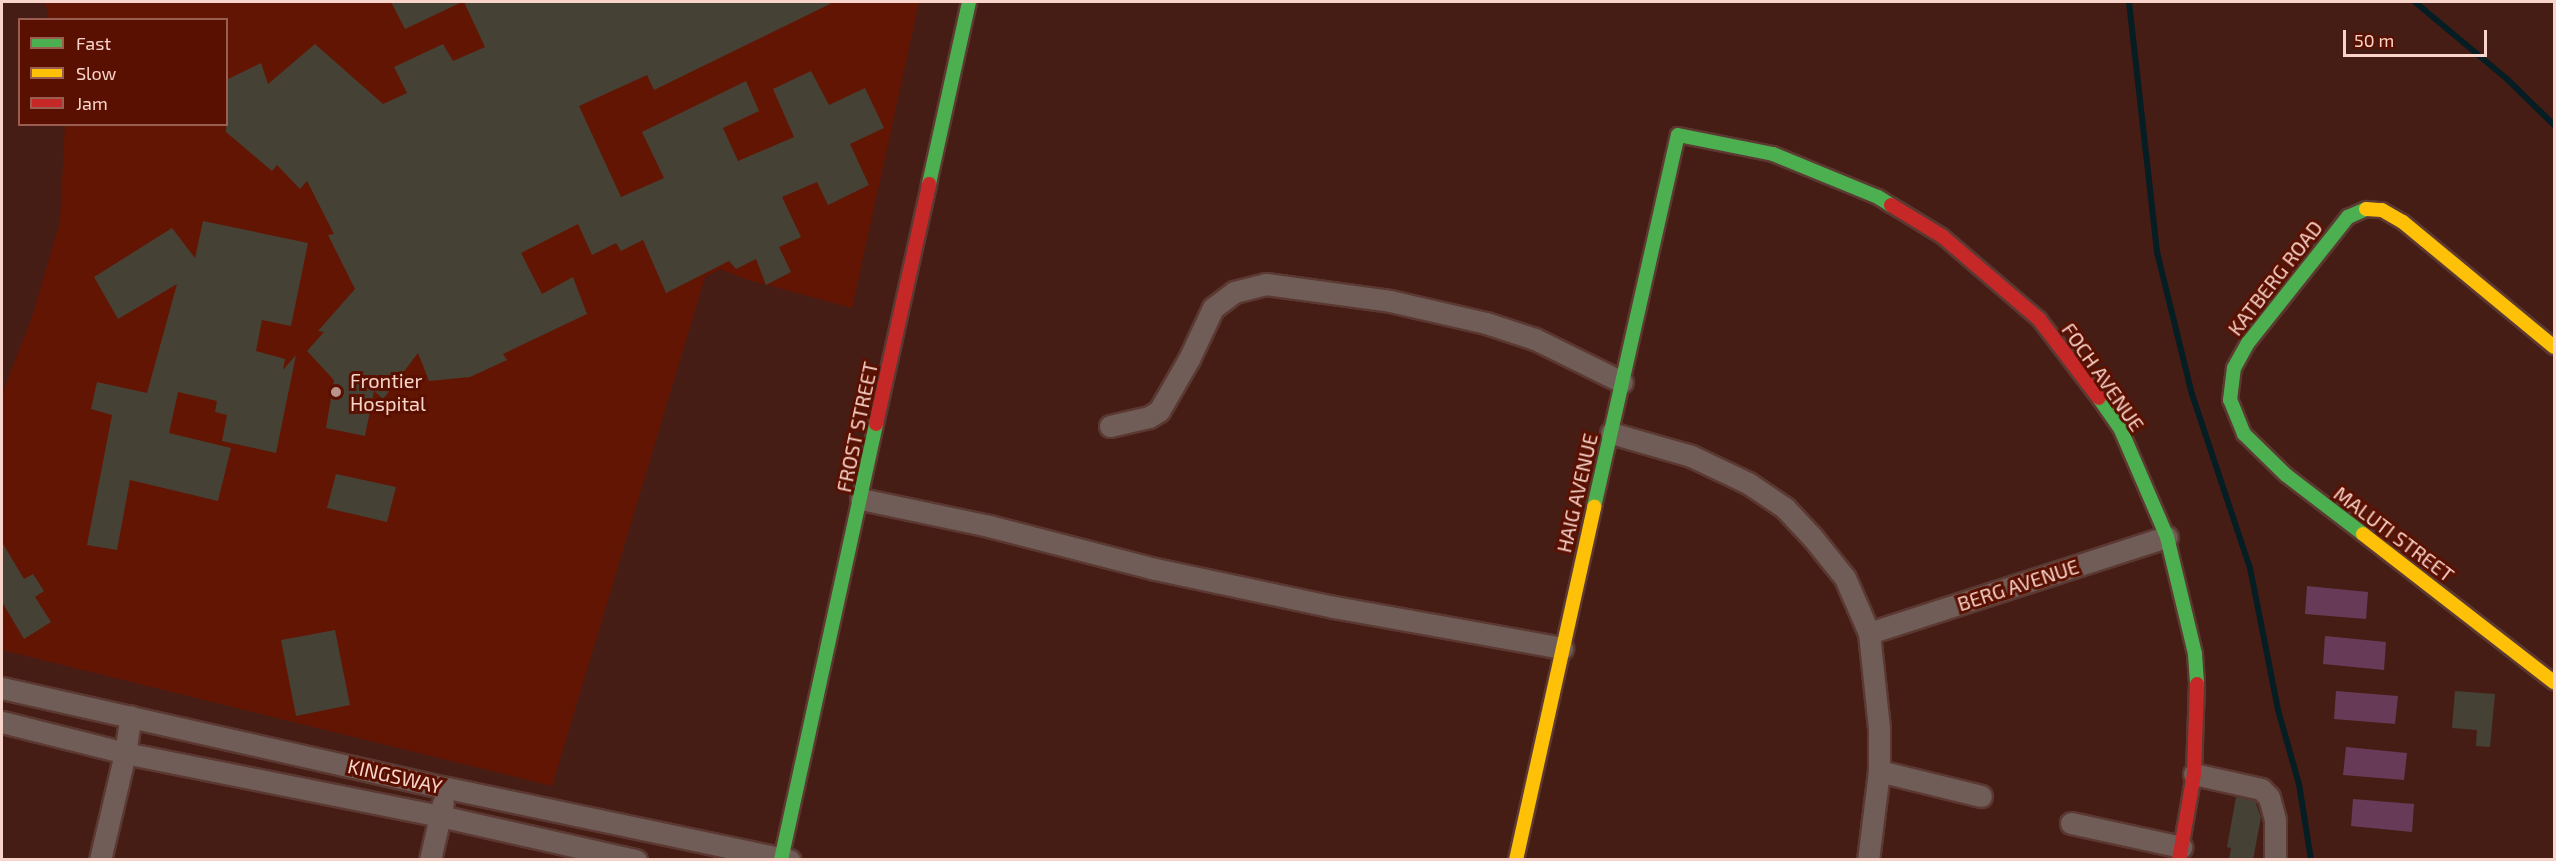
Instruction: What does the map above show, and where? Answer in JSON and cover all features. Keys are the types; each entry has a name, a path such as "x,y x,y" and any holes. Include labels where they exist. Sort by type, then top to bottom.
{"street":[{"name":"FROST STREET","path":"784,859 969,2"},
{"name":"HAIG AVENUE","path":"1516,860 1678,135"},
{"name":"FOCH AVENUE","path":"1678,135 1773,154 1878,197 1942,236 2039,319 2101,401 2121,430 2168,537 2195,654 2198,689 2194,774 2180,853"},
{"name":"KATBERG ROAD","path":"2230,400 2234,369 2239,357 2348,217 2366,209 2382,210 2403,222 2554,347"},
{"path":"1110,426 1149,417 1159,411 1173,390 1213,308 1234,292 1266,284 1390,301 1486,323 1535,339 1622,382"},
{"name":"MALUTI STREET","path":"2230,400 2244,434 2286,475 2554,682"},
{"path":"1611,433 1691,456 1748,483 1785,508 1845,578 1869,633 1879,728 1879,771 1868,860"},
{"path":"861,499 989,526 1166,571 1334,607 1562,648"},
{"name":"BERG AVENUE","path":"1869,633 2168,537"},
{"name":"KINGSWAY","path":"2,688 447,788 784,859"},
{"path":"100,860 125,753 131,716"},
{"name":"KINGSWAY","path":"2,722 125,753 440,816 636,860"},
{"path":"1879,771 1981,796"},
{"path":"2194,774 2261,789 2269,797 2276,820 2275,860"},
{"path":"430,860 447,788"},
{"path":"2071,823 2180,853"}],"shaded area":[{"name":"Frontier Hospital","path":"45,2 919,2 852,308 745,279 720,269 705,277 552,786 2,650 2,394 32,317 60,222 65,126 228,126 228,18 49,18"},
{"path":"2307,586 2368,592 2366,619 2305,614"},
{"path":"2325,636 2386,642 2384,670 2323,664"},
{"path":"2336,691 2398,696 2395,724 2334,719"},
{"path":"2346,747 2407,753 2404,780 2343,775"},
{"path":"2353,799 2414,804 2412,832 2351,826"}],"building":[{"path":"391,2 462,2 405,29"},
{"path":"464,2 834,2 654,90 647,75 579,106 621,197 664,178 642,132 746,81 759,111 723,128 738,161 794,137 773,89 811,71 829,105 865,88 884,128 850,144 869,185 828,205 817,182 782,197 801,237 779,247 791,272 766,285 756,259 736,269 729,261 666,293 643,240 621,251 616,243 592,255 578,224 521,253 542,294 573,277 587,314 503,354 507,360 470,377 429,381 418,353 383,399 374,391 365,436 326,428 334,380 307,351 324,332 318,331 355,289 328,235 334,234 307,181 300,189 277,165 272,171 226,132 228,79 261,63 268,84 315,44 383,104 407,93 394,67 443,44 453,61 485,47"},
{"path":"203,221 308,243 291,326 262,320 256,351 285,359 283,370 296,355 276,453 222,441 227,415 215,412 217,401 178,392 169,433 231,448 218,501 130,480 117,550 87,545 112,415 91,409 97,382 147,393 177,284 118,319 94,277 172,228 195,258"},
{"path":"336,474 396,487 387,522 327,508"},
{"path":"2,542 24,579 33,574 44,591 35,597 51,622 24,639 2,602"},
{"path":"335,630 350,705 296,716 281,640"},
{"path":"2455,691 2495,694 2490,747 2476,746 2477,730 2452,728"},
{"path":"2236,797 2255,801 2261,817 2253,860 2229,860 2231,848 2227,847"}],"waterway":[{"path":"2129,2 2157,252 2192,394 2250,568 2278,710 2299,784 2311,860"},
{"path":"2415,2 2507,79 2554,125"}],"traffic: fast":[{"path":"929,184 969,2"},
{"path":"1594,507 1678,135 1773,154 1878,197 1891,205"},
{"path":"2363,534 2286,475 2244,434 2230,400 2234,368 2248,343 2348,217 2366,209"},
{"path":"2099,398 2121,430 2167,537 2195,654 2197,684"},
{"path":"781,860 876,424"}],"traffic: slow":[{"path":"2366,209 2382,210 2403,222 2554,347"},
{"path":"1516,860 1594,507"},
{"path":"2363,534 2554,682"}],"traffic: jam":[{"path":"876,424 929,184"},
{"path":"1891,205 1942,236 2039,319 2099,398"},
{"path":"2179,860 2194,774 2197,684"}],"place":[{"name":"Frontier Hospital","path":"336,392"}]}
